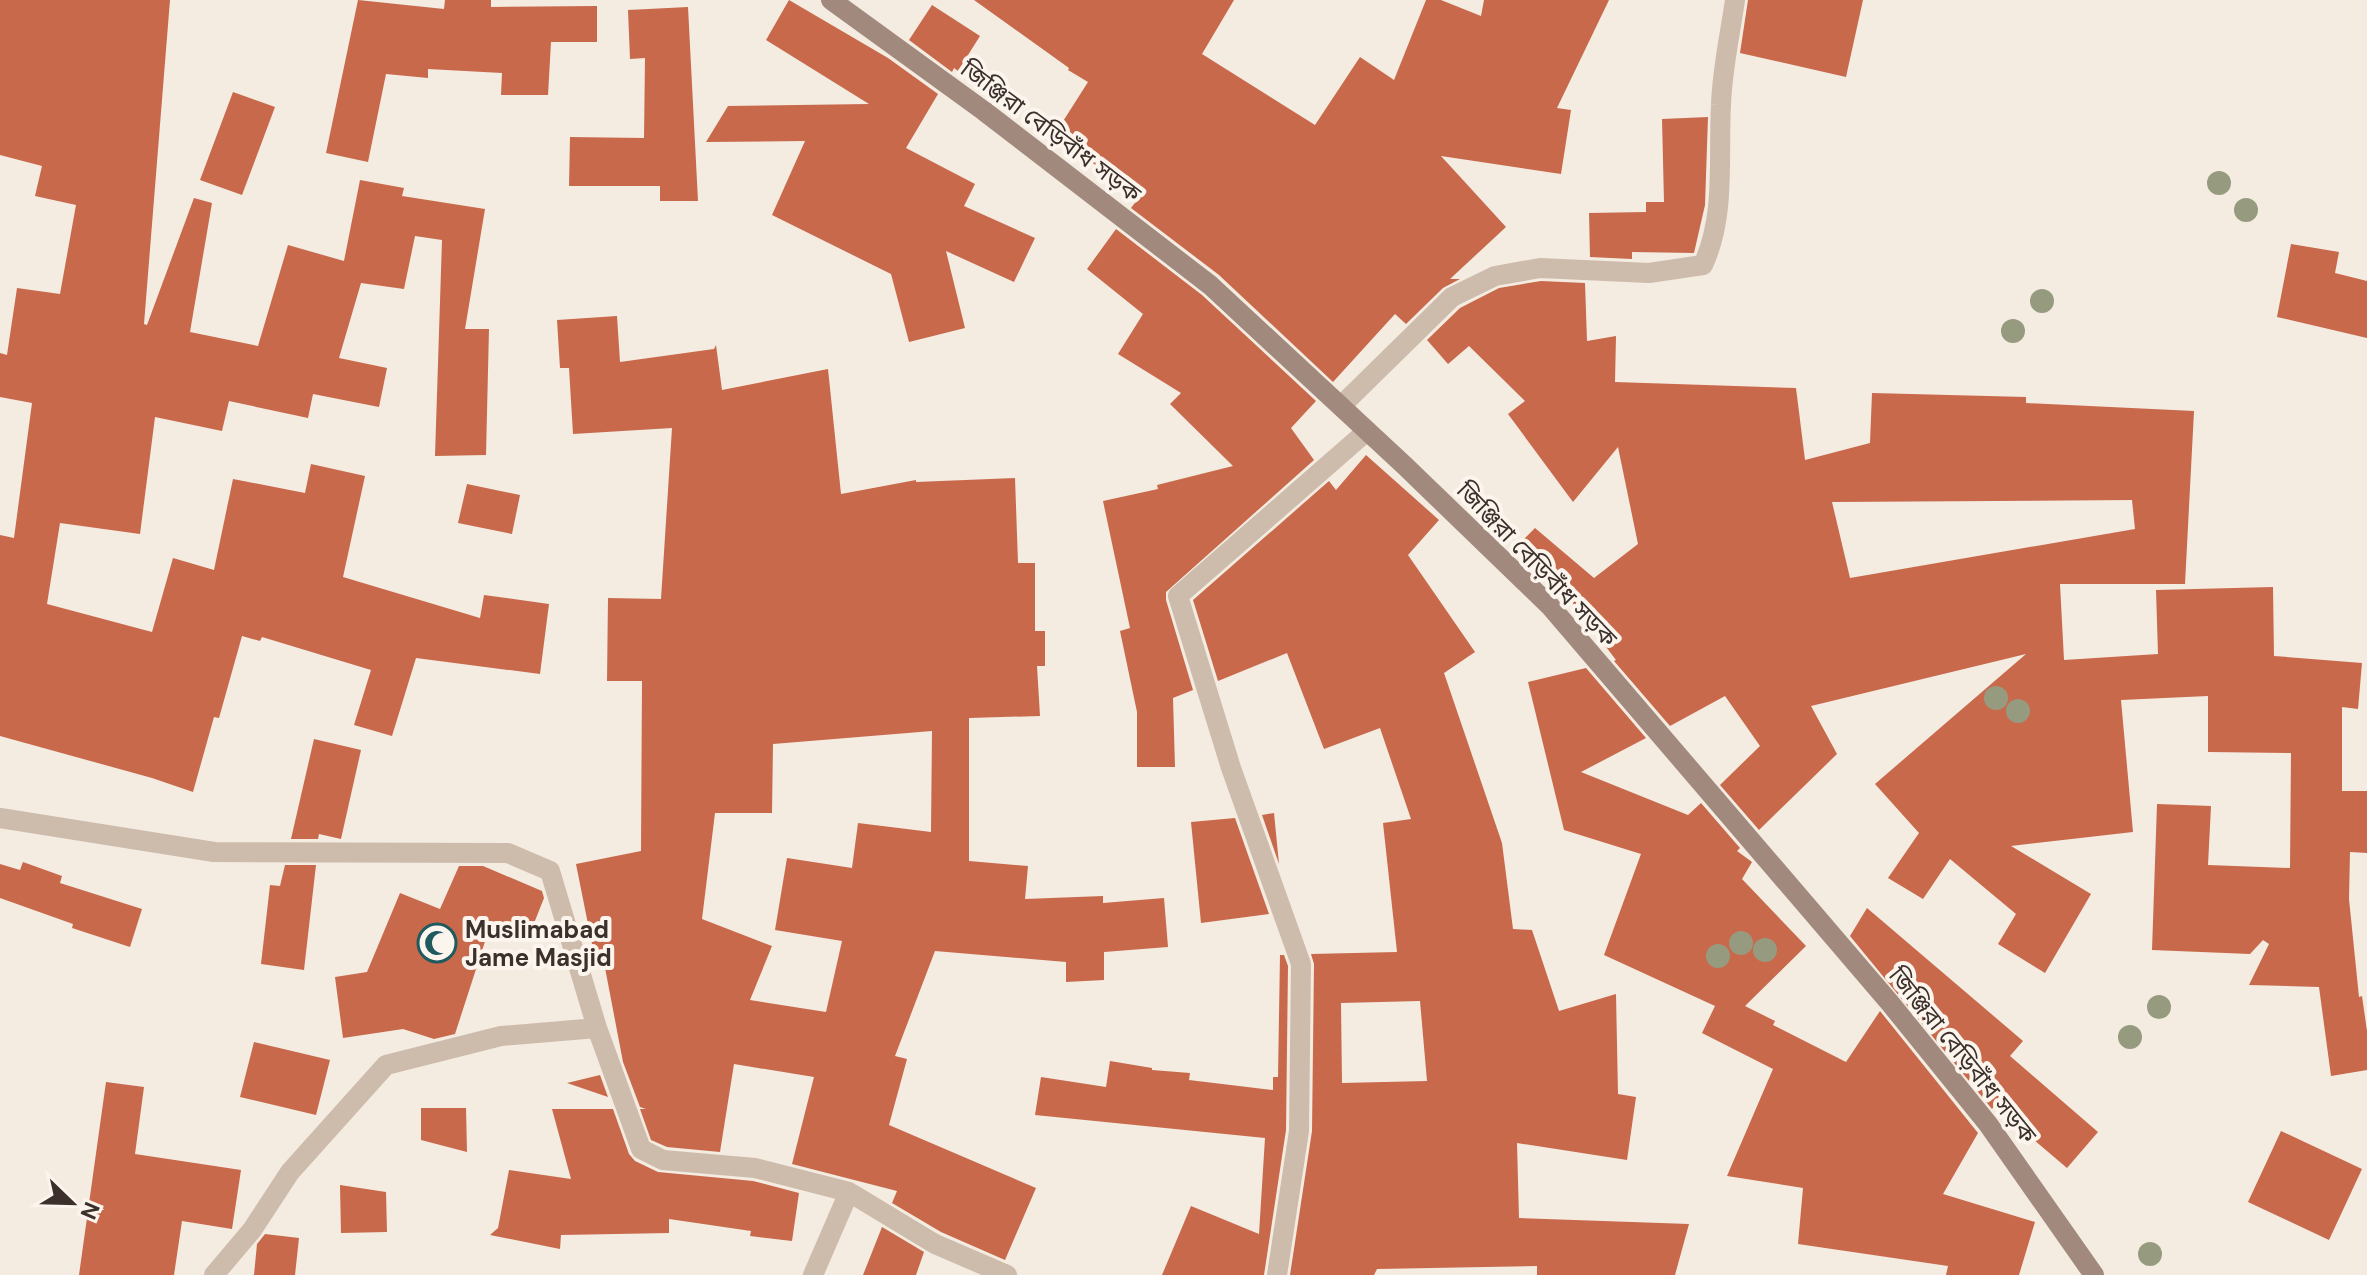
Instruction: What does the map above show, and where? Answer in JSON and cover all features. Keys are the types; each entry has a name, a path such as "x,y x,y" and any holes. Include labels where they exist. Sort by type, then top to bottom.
{"street":[{"name":"জিঞ্জিরা বেড়িবাঁধ সড়ক","path":"831,0 984,111 1210,285 1550,606 1890,1003 1988,1124 2094,1275"},
{"path":"1341,406 1452,297 1495,276 1540,268 1649,273 1703,265 1712,246 1717,214 1721,101 1735,0"},
{"path":"1277,1275 1299,1131 1301,964 1231,768 1178,596 1367,431"},
{"path":"0,818 214,852 508,853 550,871 597,1028 641,1149 663,1160 755,1168 849,1192 935,1244 1007,1275"},
{"path":"214,1275 252,1230 290,1172 386,1065 501,1036 597,1028"},
{"path":"813,1275 849,1192"}],"building":[{"path":"0,0 170,0 144,324 147,325 194,198 212,203 190,332 258,346 288,245 344,261 360,180 404,188 402,196 485,209 465,329 489,329 486,455 435,456 442,240 415,236 404,289 361,283 339,358 387,368 379,407 313,394 308,418 229,401 222,431 155,417 140,534 60,523 47,604 152,632 173,558 214,570 233,479 305,493 311,464 365,476 343,577 480,618 484,595 549,604 540,674 416,658 392,736 354,725 371,670 262,637 260,641 242,636 219,718 214,717 193,792 0,736 0,535 14,538 32,403 0,397 0,353 7,355 17,288 60,294 76,205 35,196 42,166 0,155"},
{"path":"358,0 444,9 445,0 491,0 491,7 597,6 597,42 551,42 548,95 501,95 502,73 428,69 428,78 386,74 368,162 326,153"},
{"path":"789,0 888,58 938,94 906,148 975,184 964,206 1035,238 1014,282 946,251 965,328 909,342 891,274 772,215 805,141 706,142 728,106 869,104 766,40"},
{"path":"974,0 1234,0 1202,54 1315,125 1360,57 1394,80 1426,0 1441,0 1481,16 1484,0 1609,0 1557,108 1571,110 1561,174 1441,156 1506,227 1450,279 1460,279 1443,288 1406,324 1395,314 1333,382 1219,275 1131,208 1141,195 1053,137 1088,82"},
{"path":"1748,0 1863,0 1846,77 1740,53"},
{"path":"932,5 980,36 958,71 954,68 952,72 909,40"},
{"path":"688,7 698,201 660,201 660,186 569,186 570,137 644,138 645,58 630,59 628,10"},
{"path":"233,92 275,107 242,195 200,180"},
{"path":"1708,117 1705,205 1694,253 1632,252 1632,259 1590,257 1589,213 1646,212 1646,202 1664,202 1662,119"},
{"path":"1116,229 1202,295 1316,401 1291,428 1314,460 1166,592 1193,690 1173,698 1175,767 1137,767 1137,712 1120,631 1130,628 1103,501 1158,489 1157,485 1233,466 1170,404 1181,393 1118,354 1143,314 1087,269"},
{"path":"2291,244 2339,252 2335,273 2367,281 2367,338 2277,317"},
{"path":"1541,281 1585,283 1587,341 1616,336 1615,382 1796,388 1805,460 1870,443 1872,393 2026,397 2026,403 2194,411 2185,584 2060,584 2064,660 2158,654 2156,590 2273,587 2274,656 2362,663 2358,709 2342,707 2342,791 2367,791 2367,853 2350,852 2349,899 2359,997 2362,996 2367,1031 2367,1070 2331,1076 2319,987 2249,985 2269,944 2263,940 2250,954 2152,950 2157,804 2211,806 2208,865 2290,868 2291,753 2208,752 2208,696 2121,700 2133,832 2011,846 2091,894 2045,973 1998,944 2016,914 1950,859 1923,899 1888,878 1919,833 1875,784 2026,654 1811,706 1837,754 1759,830 1720,785 1760,746 1725,696 1670,726 1614,661 1524,539 1535,528 1594,578 1638,544 1618,447 1573,502 1508,414 1525,401 1469,346 1448,364 1427,340 1460,308 1499,288","holes":["2132,500 2135,529 1850,578 1832,502"]},
{"path":"617,316 620,362 714,349 716,345 722,390 828,369 841,494 916,480 1015,478 1018,563 1035,563 1035,631 1045,631 1045,666 1037,666 1040,716 969,718 969,861 1028,866 1025,899 1103,896 1103,903 1164,898 1168,947 1104,952 1104,980 1066,982 1066,962 935,951 895,1056 907,1059 889,1125 1036,1188 1005,1260 941,1232 892,1203 897,1191 792,1164 814,1077 734,1064 720,1152 667,1147 651,1140 640,1109 646,1109 640,1107 623,1062 602,952 594,954 576,864 641,851 642,681 607,681 608,598 661,599 672,428 573,434 569,368 560,368 557,320","holes":["932,731 931,832 858,823 852,868 787,858 775,930 842,941 826,1012 750,1000 772,946 702,919 715,813 772,813 773,744"]},
{"path":"1366,455 1439,520 1408,555 1475,652 1444,673 1502,843 1513,929 1532,930 1559,1011 1616,994 1618,1094 1636,1097 1627,1160 1517,1143 1519,1218 1689,1224 1675,1275 1537,1275 1537,1266 1377,1269 1374,1275 1290,1275 1312,1131 1314,964 1311,954 1397,952 1383,823 1411,819 1380,728 1324,749 1287,653 1218,681 1193,600 1329,481 1336,490","holes":["1420,1001 1427,1081 1342,1083 1341,1003"]},
{"path":"467,484 520,495 512,534 458,523"},
{"path":"1586,668 1646,738 1581,772 1688,815 1701,803 1740,848 1737,851 1752,862 1742,879 1806,946 1745,1006 1775,1021 1773,1025 1846,1062 1880,1011 1978,1133 1943,1194 2035,1222 2019,1275 1946,1275 1948,1266 1798,1244 1803,1188 1727,1176 1773,1069 1702,1033 1715,1006 1604,955 1641,854 1564,830 1528,682"},
{"path":"314,739 361,750 341,839 319,834 318,839 291,839"},
{"path":"1274,813 1279,864 1262,815"},
{"path":"1235,818 1269,914 1201,923 1191,822"},
{"path":"23,862 62,876 60,883 142,909 130,947 72,928 73,924 0,898 0,864 20,870"},
{"path":"285,865 316,865 304,970 261,964 270,885 280,886"},
{"path":"459,866 483,866 542,891 544,898 527,941 490,926 455,1034 434,1039 403,1029 343,1038 335,977 367,972 400,893 440,909"},
{"path":"1867,908 2023,1041 2010,1056 2098,1132 2067,1168 1994,1106 1992,1109 1850,936"},
{"path":"1280,955 1284,955 1288,966 1286,1130 1264,1275 1162,1275 1191,1206 1259,1234 1265,1138 1035,1115 1041,1077 1106,1087 1110,1061 1152,1070 1190,1073 1189,1080 1273,1090 1273,1077 1278,1077"},
{"path":"254,1042 330,1060 316,1115 240,1097"},
{"path":"600,1075 608,1097 567,1083"},
{"path":"106,1082 144,1087 135,1154 241,1170 232,1229 182,1221 174,1275 79,1275"},
{"path":"421,1108 466,1108 467,1152 421,1140"},
{"path":"552,1109 613,1109 629,1154 635,1161 658,1172 753,1181 799,1193 792,1241 750,1236 751,1231 669,1219 669,1233 561,1235 560,1249 490,1235 498,1228 509,1170 571,1179"},
{"path":"2281,1131 2362,1169 2329,1240 2248,1202"},
{"path":"340,1185 386,1192 387,1232 341,1233"},
{"path":"882,1227 924,1252 916,1275 863,1275"},
{"path":"265,1234 299,1238 295,1275 254,1275 257,1244"}],"place":[{"name":"Muslimabad Jame Masjid","path":"437,943"}]}
